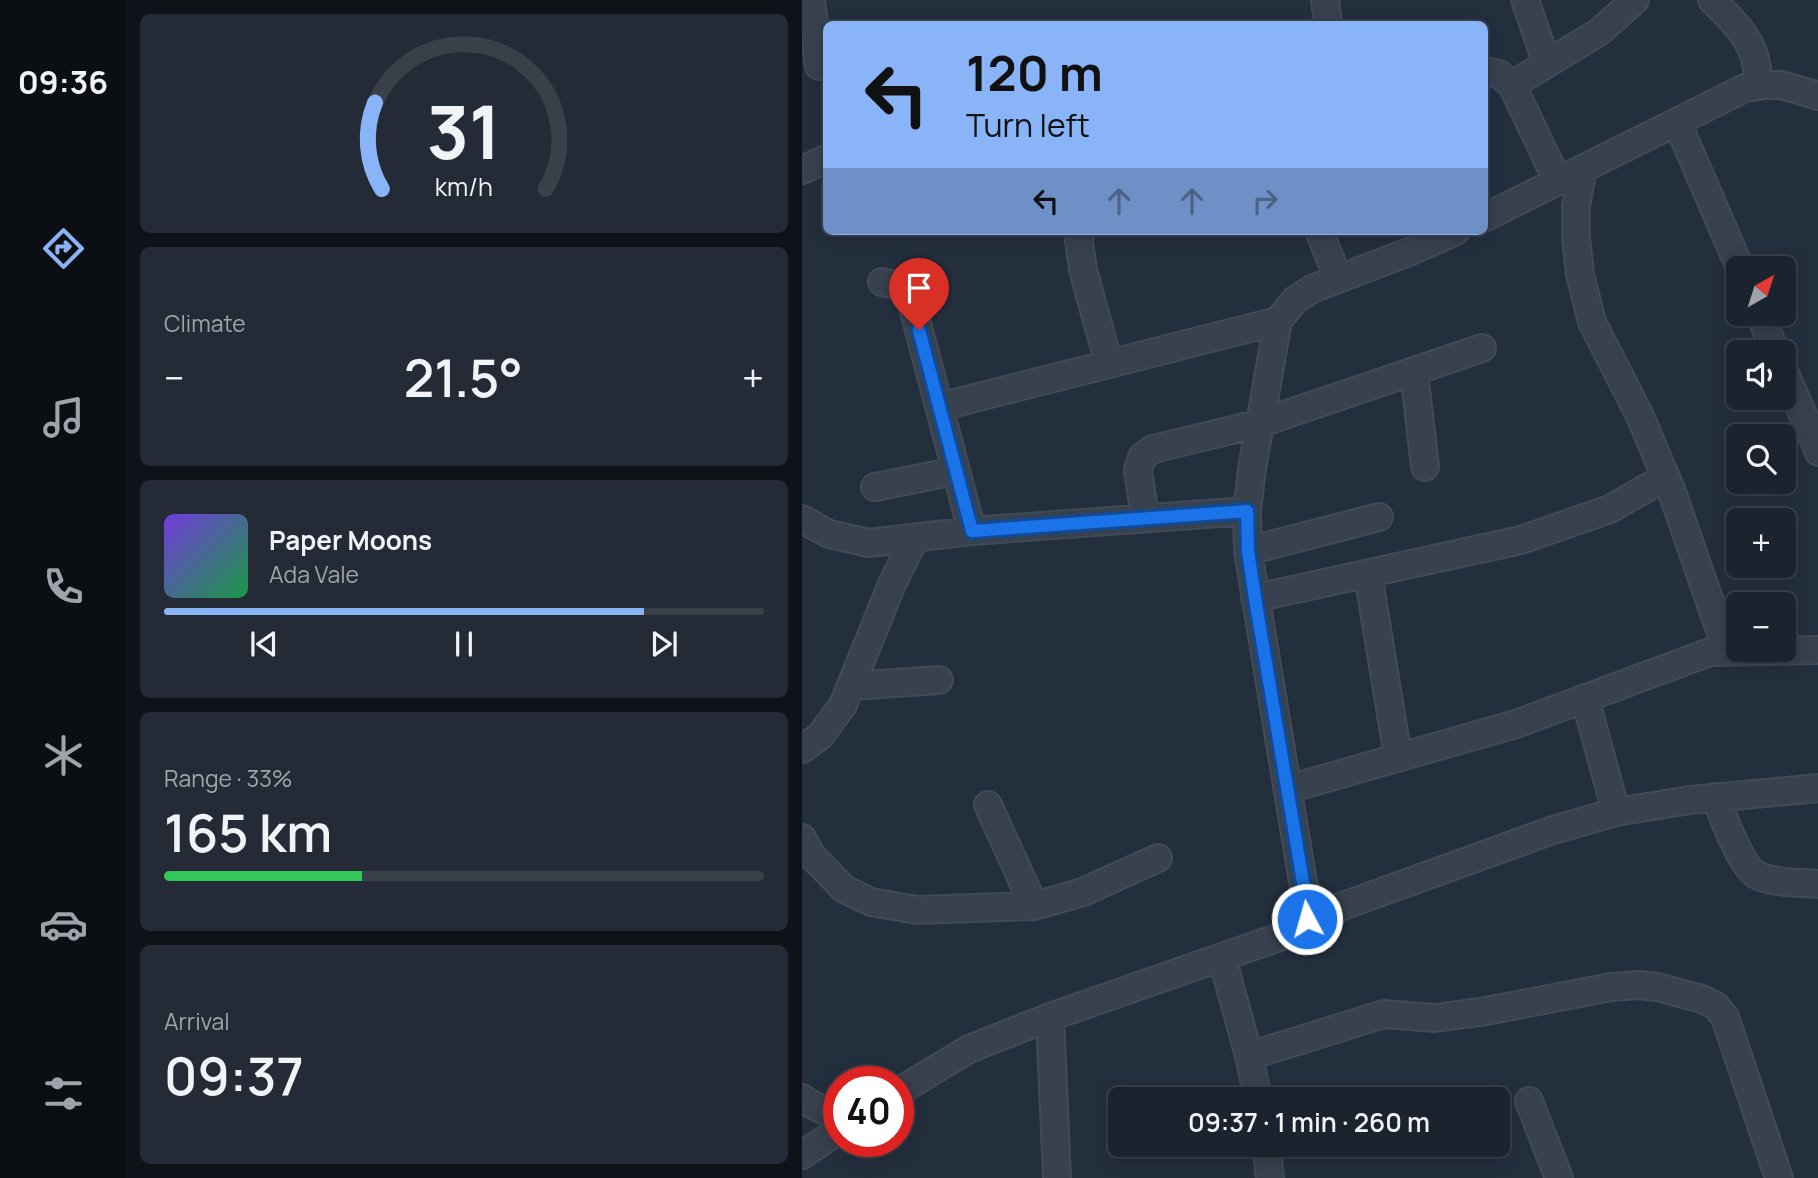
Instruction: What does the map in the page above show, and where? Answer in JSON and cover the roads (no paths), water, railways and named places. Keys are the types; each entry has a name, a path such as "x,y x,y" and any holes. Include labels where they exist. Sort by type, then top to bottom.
{"street":[{"path":"811,0 816,66"},
{"path":"1325,0 1328,21"},
{"path":"1525,0 1547,64"},
{"path":"1512,85 1599,32 1635,0"},
{"path":"1712,0 1747,38 1755,58 1759,86"},
{"path":"1488,72 1499,74 1512,85 1558,182"},
{"path":"1488,216 1745,88 1781,85 1819,96"},
{"path":"1677,122 1735,256"},
{"path":"802,170 823,160"},
{"path":"1583,169 1576,206 1576,238 1580,274 1592,322 1640,416 1666,477 1726,648"},
{"path":"1080,235 1083,270 1109,364"},
{"path":"1321,235 1338,278"},
{"path":"1307,919 1248,551 1247,511 1252,469 1278,321 1295,300 1312,289 1447,235"},
{"path":"882,282 898,285 906,290 909,297 972,531"},
{"path":"939,407 1278,321"},
{"path":"1145,518 1137,470 1142,457 1153,449 1261,423 1482,348"},
{"path":"1414,371 1425,467"},
{"path":"1796,399 1819,452"},
{"path":"875,487 956,471"},
{"path":"1255,598 1521,540 1610,509 1666,477"},
{"path":"802,519 829,534 868,543 972,531 1247,511"},
{"path":"1248,551 1379,517"},
{"path":"802,749 820,736 843,705 892,584 915,538"},
{"path":"1368,574 1398,757"},
{"path":"1796,650 1819,650"},
{"path":"1288,789 1484,734 1692,657 1726,651"},
{"path":"851,686 939,680"},
{"path":"1585,698 1616,813"},
{"path":"914,1082 969,1049 1050,1017 1288,934 1307,919 1553,830 1616,813 1690,800 1819,788"},
{"path":"1714,797 1745,865 1754,873 1767,879 1819,884"},
{"path":"988,805 1034,906"},
{"path":"802,838 812,856 811,869 844,890 871,902 917,911 1034,906 1083,891 1158,858"},
{"path":"1222,958 1255,1087"},
{"path":"1249,1056 1384,1014 1435,1018 1611,987 1657,987 1702,999 1716,1006 1725,1017 1780,1178"},
{"path":"1050,1017 1057,1178"},
{"path":"802,1098 823,1109"},
{"path":"1529,1101 1559,1178"},
{"path":"802,1155 823,1141"},
{"path":"1268,1157 1270,1178"}]}
